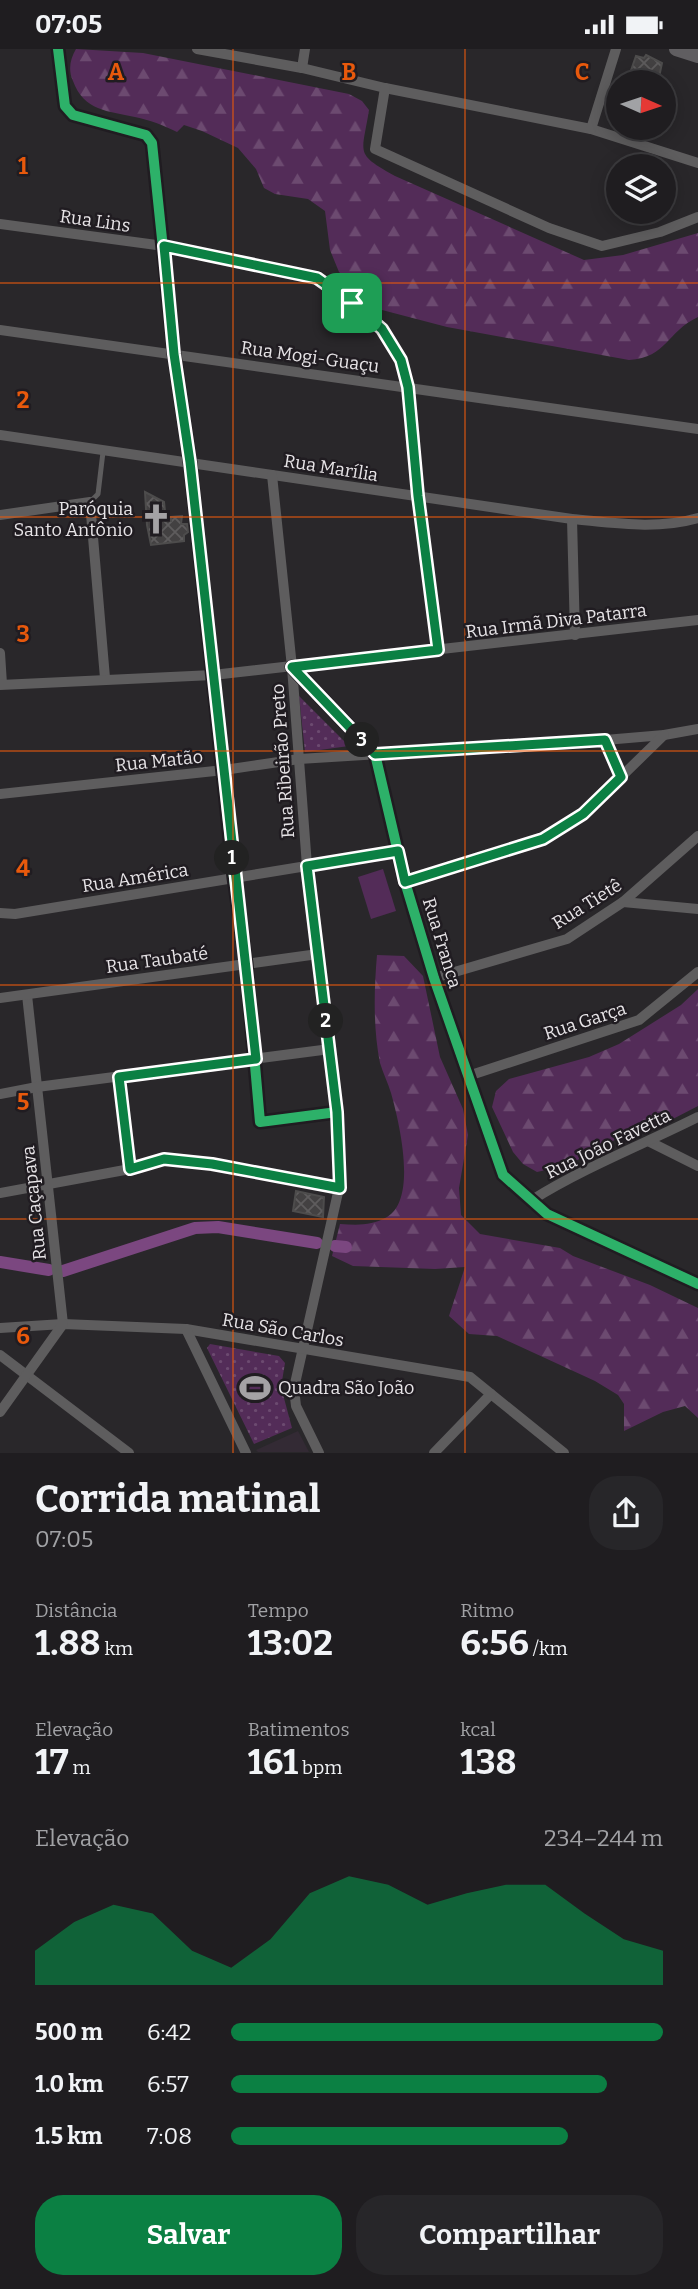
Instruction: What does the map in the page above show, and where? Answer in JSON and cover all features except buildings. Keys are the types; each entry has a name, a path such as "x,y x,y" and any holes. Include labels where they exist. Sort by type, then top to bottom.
{"street":[{"path":"58,49 65,106 73,115 146,135 152,143 174,354 190,462 234,878 246,964 260,1122 337,1112"},
{"path":"197,49 302,68 385,88 591,129 698,163"},
{"path":"302,68 305,49"},
{"path":"591,129 616,49"},
{"path":"676,49 698,56"},
{"path":"385,88 374,149 549,228 602,246 660,232 698,217"},
{"name":"Rua Lins","path":"0,224 164,246 317,278 382,329 401,360 408,387 418,496 438,650"},
{"name":"Rua Mogi-Guaçu","path":"0,330 698,429"},
{"name":"Rua Marília","path":"0,435 572,519 647,526 678,524 698,518"},
{"name":"Rua Ribeirão Preto","path":"272,475 292,667 307,866 337,1112 340,1188 294,1388 296,1406 319,1453"},
{"path":"0,515 90,502 106,678"},
{"path":"572,519 575,635"},
{"name":"Rua Irmã Diva Patarra","path":"1,684 213,675 698,620"},
{"path":"0,653 1,684"},
{"path":"292,667 375,754"},
{"name":"Rua Matão","path":"0,794 224,770 299,759 605,740 698,729"},
{"path":"405,882 543,839 583,814 664,735"},
{"path":"605,740 621,777"},
{"name":"Rua Franca","path":"375,754 405,882 434,978 503,1175 547,1214 698,1284"},
{"name":"Rua Tietê","path":"434,978 567,939 623,902 698,836"},
{"name":"Rua América","path":"0,913 15,914 398,851"},
{"path":"623,902 698,909"},
{"name":"Rua Taubaté","path":"0,998 318,954"},
{"name":"Rua Garça","path":"468,1076 639,1020 698,972"},
{"name":"Rua Caçapava","path":"27,995 63,1324"},
{"path":"0,1094 330,1049"},
{"path":"119,1077 130,1169"},
{"name":"Rua João Favetta","path":"532,1200 590,1166 650,1142 698,1118"},
{"path":"650,1142 698,1166"},
{"path":"0,1193 130,1169 164,1159 212,1164 340,1188"},
{"path":"0,1412 63,1324"},
{"name":"Rua São Carlos","path":"0,1328 63,1324 186,1329 470,1377 564,1453"},
{"path":"186,1329 246,1453"},
{"path":"0,1355 129,1453"},
{"path":"434,1453 491,1394"}],"lane":[{"path":"90,502 97,494 103,452"}],"shaded area":[{"path":"298,1431 309,1452 256,1450"}],"green space":[{"path":"76,49 143,53 349,94 362,101 369,110 363,145 367,157 373,162 395,176 584,260 623,255 698,233 698,317 687,323 652,354 629,360 447,327 382,310 339,272 330,250 325,211 308,199 275,194 264,188 256,169 238,148 202,131 184,125 177,132 151,121 106,111 90,104 78,91 71,77 70,65"},
{"path":"299,696 349,746 305,752"},
{"path":"383,869 396,911 371,919 358,877"},
{"path":"377,955 404,956 423,976 440,1057 463,1109 468,1135 459,1188 461,1215 480,1234 560,1248 573,1256 650,1285 698,1308 698,1418 685,1406 663,1412 624,1431 624,1404 618,1395 595,1381 497,1336 469,1334 449,1316 465,1267 435,1269 353,1266 332,1256 340,1224 364,1224 381,1220 396,1208 402,1194 404,1159 401,1140 391,1093 380,1063 376,1036"},
{"path":"698,989 698,1106 669,1121 626,1134 568,1165 537,1172 523,1164 513,1152 492,1107 496,1091 509,1079 589,1057 619,1044 681,1005"},
{"path":"210,1344 279,1356 285,1363 281,1387 292,1428 254,1444 207,1348"}],"waterway":[{"path":"63,1271 195,1228 218,1227 317,1243"},
{"path":"335,1246 346,1247"},
{"path":"0,1262 49,1270"}],"cycle path":[{"path":"58,49 65,106 73,115 146,135 152,143 174,354 190,462 234,878 246,963 260,1122 337,1112"},
{"path":"292,667 375,754 405,882 434,978 503,1175 547,1214 698,1284"}],"place":[{"name":"Paróquia Santo Antônio","path":"156,519"},
{"name":"Quadra São João","path":"255,1388"}],"route":[{"path":"164,246 317,278 352,303 382,329 401,360 408,387 418,496 438,650 292,667 375,754 605,740 621,777 583,814 543,839 405,882 398,851 307,866 337,1112 340,1188 212,1164 164,1159 130,1169 119,1077 256,1059 190,462 174,354 164,246"}]}
